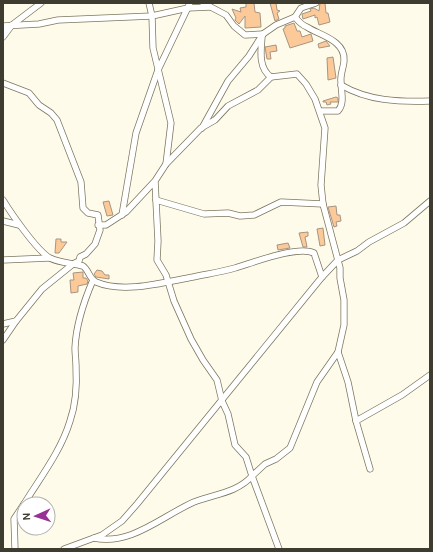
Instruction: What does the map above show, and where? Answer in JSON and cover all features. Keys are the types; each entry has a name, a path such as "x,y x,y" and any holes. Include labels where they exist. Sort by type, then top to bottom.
{"street":[{"path":"3,30 41,3"},
{"path":"149,3 152,16 153,48 171,124 166,164"},
{"path":"203,3 226,15 234,26 245,35 263,34"},
{"path":"202,128 228,81 249,56 263,34 276,25 295,17 301,8 316,3"},
{"path":"3,26 39,24 58,20 152,16 189,6 210,7"},
{"path":"122,215 136,133 158,70 189,6"},
{"path":"295,17 307,28 324,35 338,46 344,60 341,86 343,100 342,107 338,111 320,111"},
{"path":"3,37 12,25"},
{"path":"263,34 260,51 265,73 271,77"},
{"path":"93,538 114,538 144,530 194,502 240,487 265,464 276,459 290,448 316,382 338,352 344,325 344,311 340,268 323,204 321,185 325,128 320,111 306,84 297,74 271,77 258,90 228,106 215,120 202,128 166,164 155,181 122,215 106,225 98,225"},
{"path":"3,82 29,93 39,105 51,113 57,120 81,182 83,208 88,213 98,215 100,218 98,225 100,230 95,244 86,254 80,257 79,261 72,264 42,289 16,321 3,340"},
{"path":"341,86 362,95 378,99 430,101"},
{"path":"155,181 158,241 157,260 169,281 180,316 191,339 202,360 217,380 222,401 228,414 235,445 246,457 279,549"},
{"path":"3,200 19,225 44,254 49,258 65,264 72,264 85,268 92,280 102,284 126,287 147,286 233,269 280,255 305,251 314,253 322,277"},
{"path":"156,200 204,214 228,213 240,216 254,215 281,202 323,204"},
{"path":"64,549 74,547 109,530 137,504 322,277 338,260 356,252 369,242 404,223 430,202"},
{"path":"3,221 19,225"},
{"path":"3,260 49,258"},
{"path":"28,496 36,482 52,460 71,421 76,391 76,338 82,308 92,280"},
{"path":"3,324 16,321"},
{"path":"338,352 348,382 356,421 370,469"},
{"path":"356,421 402,395 430,374"},
{"path":"15,549 14,519 16,516"}],"building":[{"path":"246,3 254,3 255,12 260,13 261,27 245,28 245,16 239,24 235,20 236,18 232,9 241,12 240,8 246,7"},
{"path":"270,3 276,3 277,10 280,11 277,13 279,19 275,21"},
{"path":"320,3 325,3 326,13 328,13 330,22 319,25 315,15 303,19 302,14 311,11 310,9 314,8 319,11"},
{"path":"294,23 297,31 300,31 302,37 311,34 313,41 290,48 283,29 285,26"},
{"path":"326,41 330,46 319,48 318,44"},
{"path":"276,45 277,51 270,52 271,59 267,59 265,47"},
{"path":"333,57 336,78 328,80 327,58"},
{"path":"336,97 338,98 338,102 330,102 331,104 327,105 326,102 323,102 323,101"},
{"path":"109,201 113,215 107,216 103,202"},
{"path":"336,206 337,215 340,215 341,221 336,222 337,226 334,227 328,207"},
{"path":"323,228 325,245 320,246 317,229"},
{"path":"308,232 308,236 305,237 307,247 303,247 299,233"},
{"path":"56,239 61,239 61,242 67,242 59,253 55,253"},
{"path":"288,243 290,248 278,250 277,245"},
{"path":"97,270 102,271 105,275 109,275 109,279 96,277 94,274"},
{"path":"83,272 83,278 86,278 88,281 87,284 78,286 78,292 71,293 70,280 74,280 73,273"}]}
